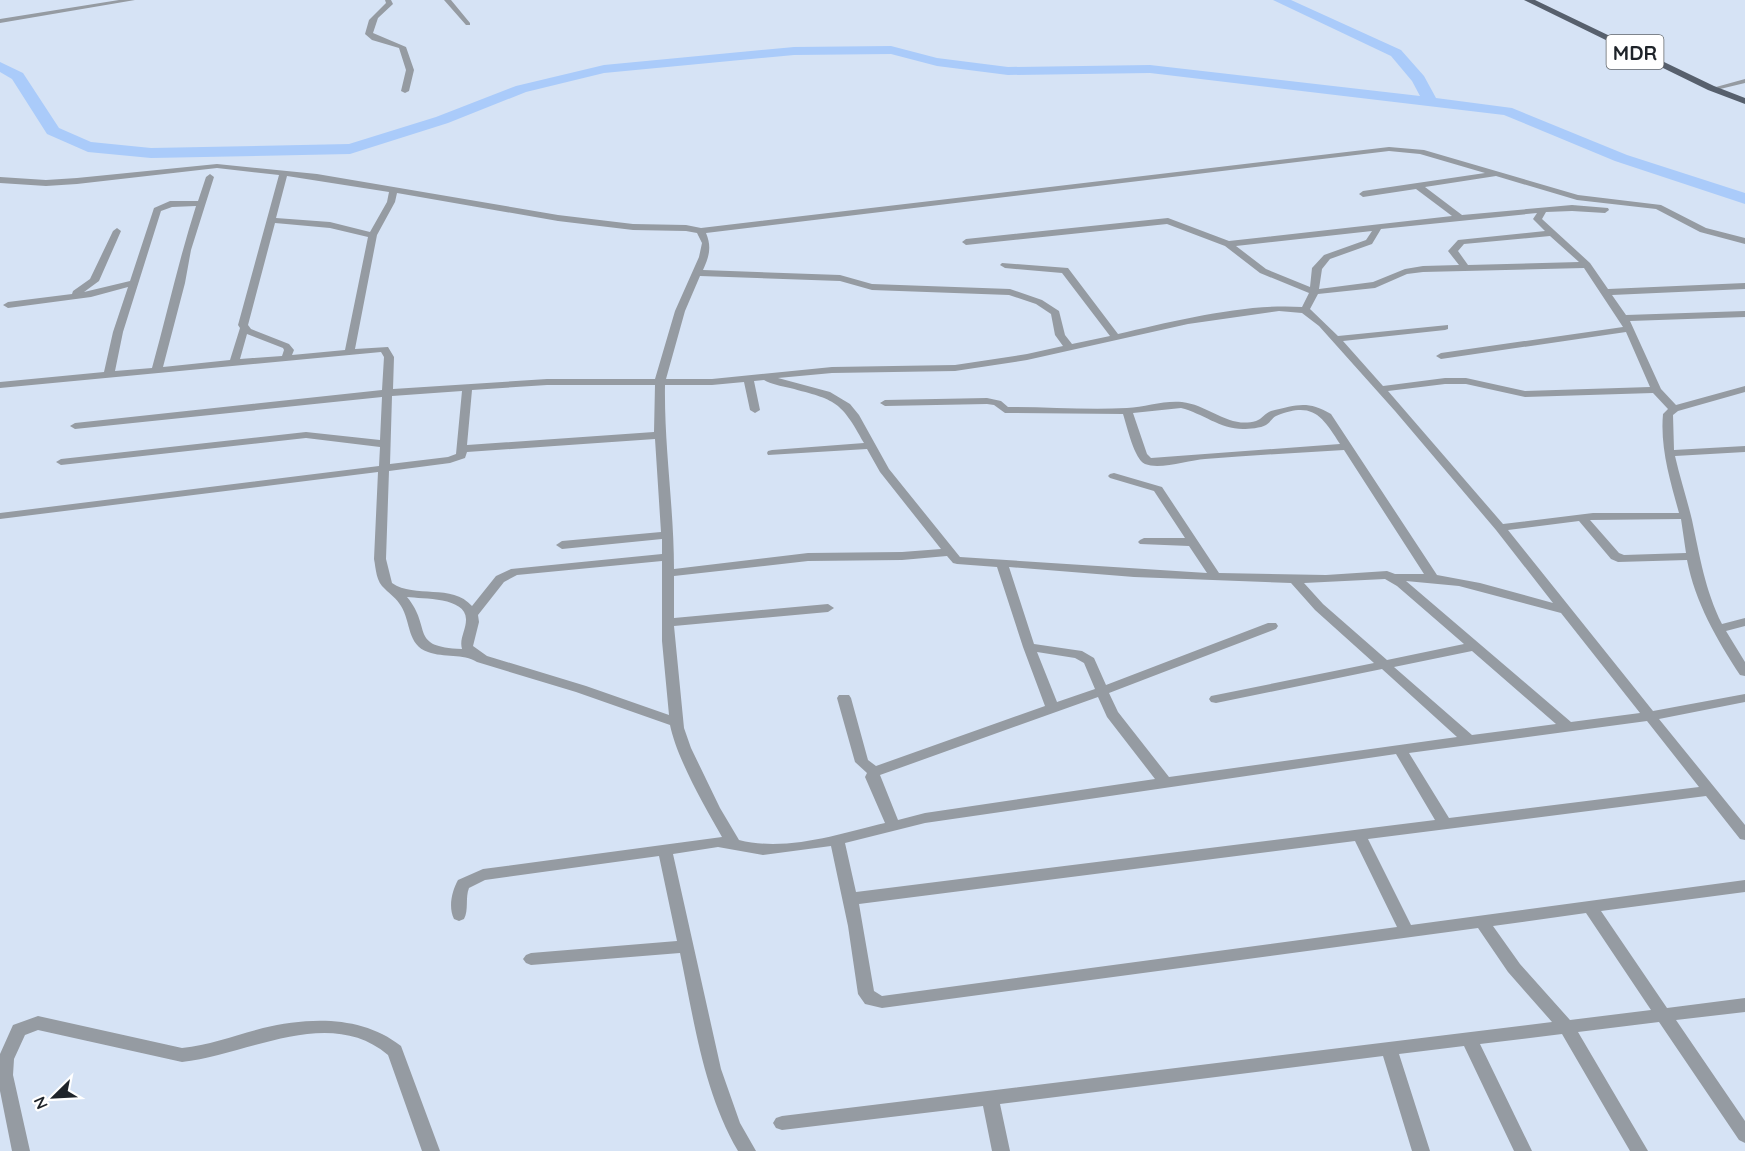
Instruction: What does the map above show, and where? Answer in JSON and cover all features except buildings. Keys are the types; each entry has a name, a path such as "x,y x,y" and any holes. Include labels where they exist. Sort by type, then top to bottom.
{"main road":[{"name":"MDR","path":"1528,0 1711,88 1744,100"},
{"name":"MDR","path":"1539,0 1744,100"}],"street":[{"path":"0,21 132,0"},
{"path":"388,0 390,4 375,14 369,25 369,34 402,47 410,70 405,91"},
{"path":"447,0 468,24"},
{"path":"1720,87 1745,81"},
{"path":"0,180 37,183 77,181 205,166 284,173 550,217 633,227 686,228 701,231 1389,149 1421,152 1582,198 1658,207 1703,230 1745,241"},
{"path":"235,361 284,173"},
{"path":"1363,194 1471,180 1498,174"},
{"path":"158,369 186,250 210,177"},
{"path":"1418,186 1460,218"},
{"path":"350,351 373,235 391,202 394,190"},
{"path":"1569,208 1582,198"},
{"path":"109,374 118,332 157,210 170,204 201,203"},
{"path":"1228,244 1543,210 1569,208 1619,211"},
{"path":"1543,210 1537,219 1587,265 1607,292 1629,329 1656,390 1674,409"},
{"path":"270,220 330,225 373,235"},
{"path":"966,242 1051,235 1159,220 1177,223 1228,244 1263,271 1314,292 1375,285 1405,272 1423,269 1587,265"},
{"path":"1305,310 1314,292 1317,268 1327,257 1369,242 1377,229"},
{"path":"70,296 94,282 117,231"},
{"path":"701,231 706,243 704,257 680,311 660,381 660,435 668,535 668,623 677,723 684,748 713,809 733,843"},
{"path":"1465,267 1453,251 1461,242 1554,233"},
{"path":"1005,264 1065,270 1115,336"},
{"path":"696,273 840,278 872,287 1010,292 1051,308 1059,317 1060,335 1069,347"},
{"path":"8,305 134,283"},
{"path":"1607,292 1745,286"},
{"path":"75,426 386,393 467,387 547,382 712,382 832,370 955,368 988,364 1188,321 1279,308 1305,310 1336,339 1500,528 1745,835"},
{"path":"1623,318 1745,315"},
{"path":"1336,339 1445,327"},
{"path":"244,329 286,346 289,350 287,357"},
{"path":"1441,356 1629,329"},
{"path":"0,385 376,348 387,351 380,559 386,584 406,602 417,639 426,649 444,654 472,653"},
{"path":"764,377 837,400 854,415 884,470 957,560 1294,579 1374,575 1394,578 1432,577 1477,586 1565,610"},
{"path":"749,379 755,410"},
{"path":"1380,389 1445,381 1466,381 1525,394 1656,390"},
{"path":"0,516 450,460 461,456 467,387"},
{"path":"1745,388 1674,409 1668,414 1666,426 1694,566 1719,629 1745,672"},
{"path":"885,404 987,401 997,403 1005,410 1127,411 1191,406 1216,420 1242,426 1262,423 1271,414 1281,411 1313,408 1327,416 1432,577"},
{"path":"1127,411 1142,454 1154,462 1203,456 1347,447"},
{"path":"62,462 306,435 385,444"},
{"path":"462,449 660,435"},
{"path":"772,453 871,446"},
{"path":"1670,453 1745,449"},
{"path":"1114,476 1158,489 1215,576"},
{"path":"1500,528 1617,515 1685,516"},
{"path":"1581,518 1615,556 1622,559 1693,556"},
{"path":"561,545 668,535"},
{"path":"1144,542 1193,542"},
{"path":"668,573 808,557 902,556 949,552"},
{"path":"472,614 500,579 515,572 668,557"},
{"path":"1002,564 1029,647 1053,709"},
{"path":"1394,578 1568,727"},
{"path":"1294,579 1319,607 1469,740"},
{"path":"394,591 423,594 466,605 472,614 473,621 467,646 472,653 482,659 581,689 677,723"},
{"path":"668,623 828,609"},
{"path":"1719,629 1745,622"},
{"path":"874,772 1053,709 1272,626"},
{"path":"1216,699 1476,646"},
{"path":"1029,647 1078,654 1092,667 1112,714 1165,782"},
{"path":"844,698 862,762 874,772"},
{"path":"459,915 459,894 463,884 477,877 718,842 762,850 837,839 925,818 1165,782 1649,716 1745,698"},
{"path":"1400,749 1445,824"},
{"path":"874,772 872,777 894,827"},
{"path":"850,899 1710,791"},
{"path":"1359,835 1407,932"},
{"path":"837,839 866,994 871,999 882,1002 1745,886"},
{"path":"665,849 712,1069 732,1125 747,1151"},
{"path":"1590,907 1745,1135"},
{"path":"1481,921 1514,968 1566,1027 1639,1151"},
{"path":"531,958 686,946"},
{"path":"782,1123 1745,1005"},
{"path":"21,1151 3,1059 19,1030 38,1023 182,1055 197,1054 293,1029 339,1029 367,1034 386,1041 395,1051 431,1151"},
{"path":"1469,1039 1523,1151"},
{"path":"1389,1048 1421,1151"},
{"path":"990,1097 1001,1151"}],"waterway":[{"path":"1280,0 1396,53 1419,79 1430,102"},
{"path":"0,66 18,76 53,131 88,147 151,153 350,149 442,120 521,89 604,69 794,51 891,50 937,62 1008,71 1150,69 1430,102"},
{"path":"1430,102 1507,111 1621,158 1745,199"}]}
